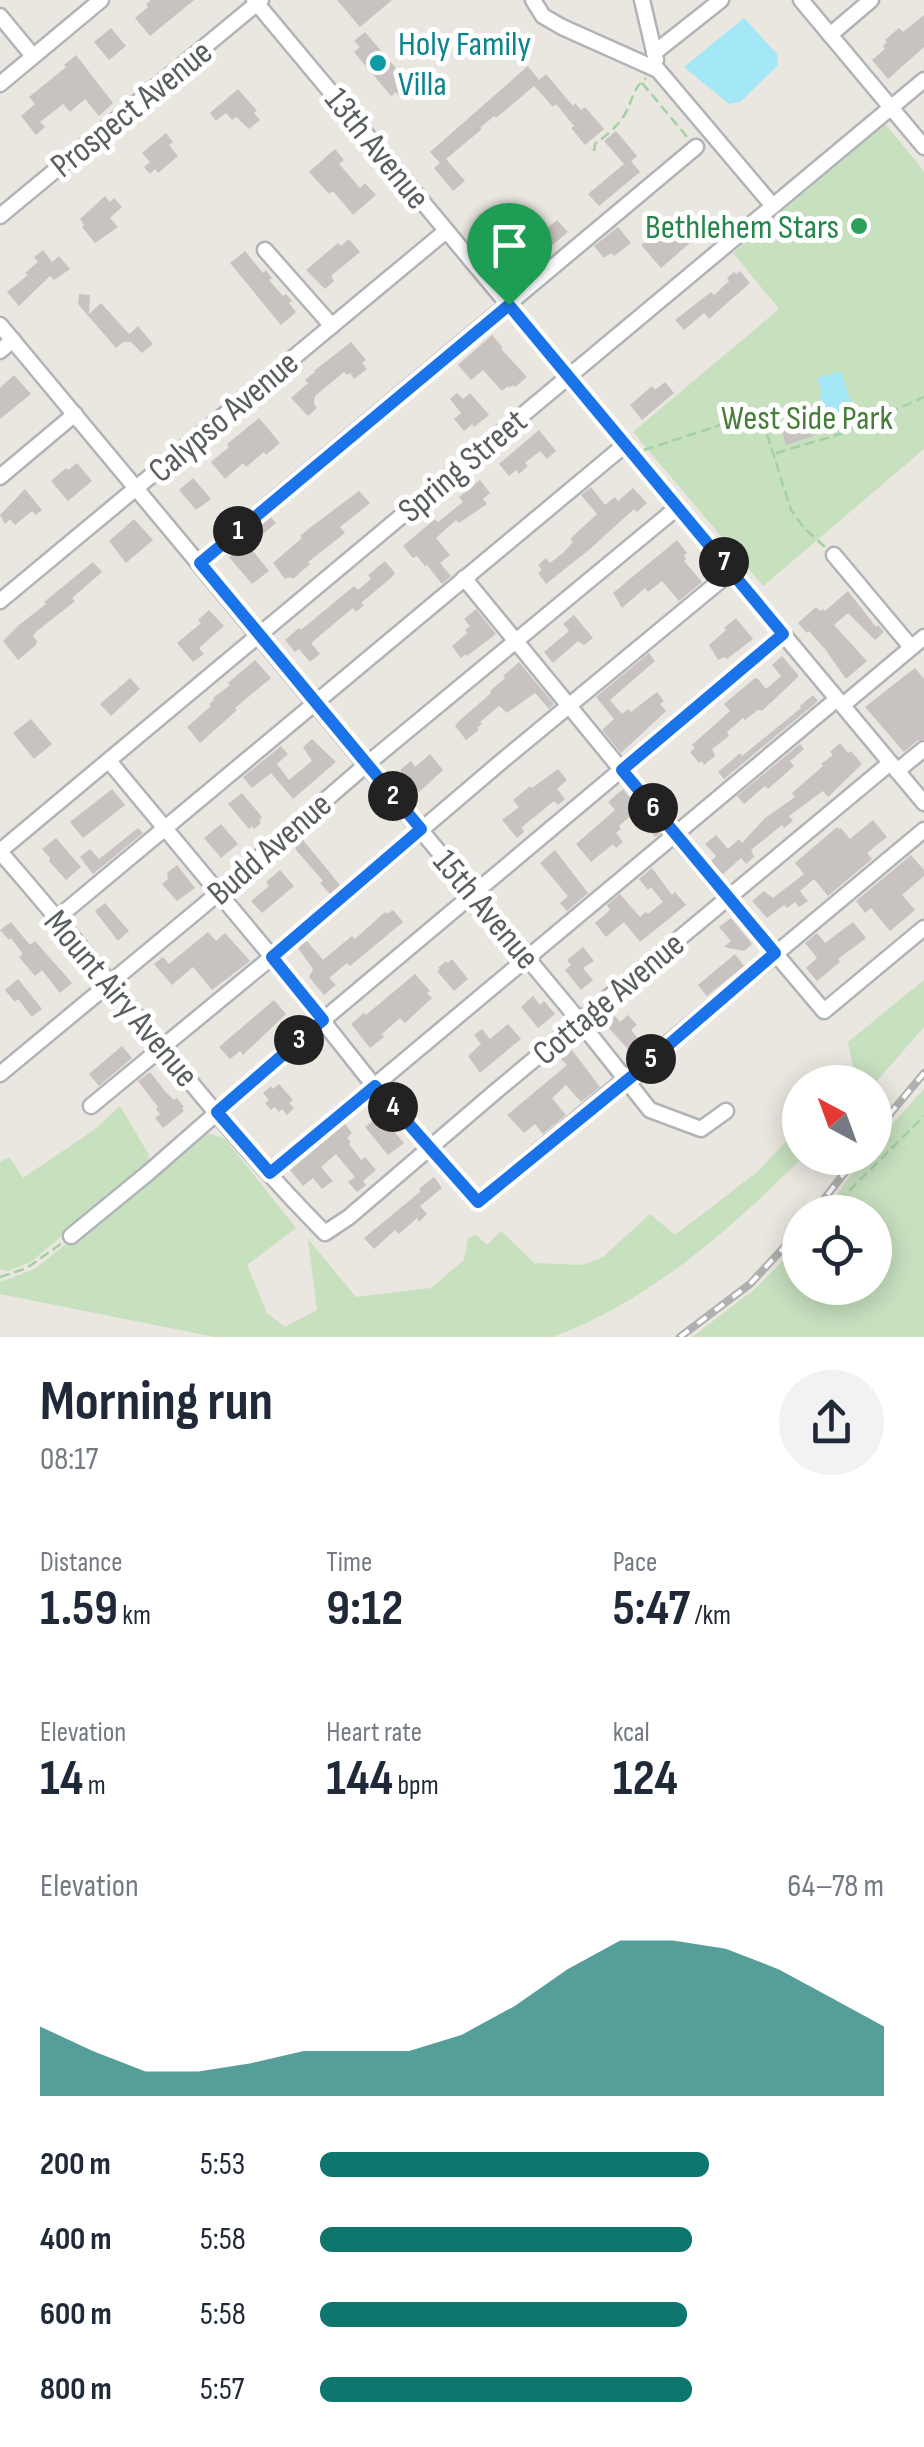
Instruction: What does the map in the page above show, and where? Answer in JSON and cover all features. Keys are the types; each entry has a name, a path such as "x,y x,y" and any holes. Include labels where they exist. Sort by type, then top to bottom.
{"street":[{"path":"0,84 101,0"},
{"path":"533,0 542,16 658,70"},
{"path":"642,0 658,70 774,206"},
{"path":"654,53 722,0"},
{"path":"801,0 924,147"},
{"path":"830,34 871,0"},
{"name":"Prospect Avenue","path":"0,216 257,1"},
{"name":"13th Avenue","path":"257,1 924,803"},
{"path":"0,16 34,56"},
{"name":"Spring Street","path":"0,851 924,80"},
{"path":"200,563 696,147"},
{"name":"Calypso Avenue","path":"0,601 446,231"},
{"path":"265,250 332,326"},
{"name":"15th Avenue","path":"0,325 650,1110 701,1129 726,1111"},
{"path":"0,351 13,340"},
{"path":"0,476 75,414"},
{"path":"56,919 464,578 629,449"},
{"name":"Budd Avenue","path":"0,1074 366,764 678,507"},
{"path":"834,555 911,647"},
{"path":"92,1106 732,572"},
{"path":"464,578 824,1011 924,928"},
{"path":"71,1236 783,634"},
{"path":"270,1173 675,835 924,636"},
{"name":"Cottage Avenue","path":"325,1232 350,1217 728,897 893,767 924,749"},
{"path":"109,761 375,1086 478,1202 924,830"},
{"name":"Mount Airy Avenue","path":"0,851 160,1048 325,1232"}],"path":[{"path":"594,152 595,144 625,115 635,86 658,70"},
{"path":"641,82 696,147"},
{"path":"775,454 844,433 924,397"},
{"path":"629,449 750,418 766,428 796,520 834,555"},
{"path":"845,1195 924,1116"},
{"path":"0,1277 27,1268 71,1236"}],"green space":[{"name":"West Side Park","path":"885,124 924,171 924,449 763,586 633,432 779,309 733,253"},
{"path":"924,980 924,1027 891,1065 853,1065 848,1042"},
{"path":"924,1089 924,1337 692,1337 755,1289 782,1261 782,1305 892,1305 892,1195 837,1195 851,1175 892,1175 892,1124"},
{"path":"120,1106 149,1155 148,1161 31,1262 8,1271 0,1269 0,1162 9,1157 23,1178 94,1130"},
{"path":"204,1132 225,1139 296,1228 247,1265 267,1313 285,1327 317,1310 308,1239 356,1297 431,1288 464,1260 468,1238 476,1235 487,1245 501,1231 534,1263 582,1265 603,1257 650,1214 675,1235 757,1172 782,1146 784,1175 717,1237 623,1304 553,1337 215,1337 0,1294 0,1282 35,1269"}],"water":[{"path":"744,18 777,54 778,65 740,102 729,104 684,67"},
{"path":"841,371 853,409 826,418 817,378"}],"building":[{"path":"151,0 194,0 150,36 135,18"},
{"name":"Holy Family Villa","path":"337,0 392,0 360,27"},
{"path":"924,15 924,47 888,79 872,60 885,49 885,40"},
{"path":"111,28 126,46 109,60 94,42"},
{"name":"Holy Family Villa","path":"365,32 411,86 399,96 396,92 391,96 354,52 360,47 354,41"},
{"path":"76,55 113,103 99,116 85,99 70,112 63,104 40,122 45,127 36,135 21,116 35,104 29,97"},
{"path":"528,66 539,80 546,74 573,106 575,103 581,110 585,107 604,129 585,145 556,104 553,107 534,86 446,159 465,181 453,191 434,168 440,163 430,152"},
{"path":"238,89 260,120 249,129 236,117 232,120 226,113 216,121 210,113"},
{"path":"616,131 637,156 631,161 640,172 599,206 588,194 624,164 604,141"},
{"path":"166,133 178,156 158,173 155,169 150,174 144,167 150,162 142,153"},
{"path":"335,149 344,160 339,164 360,188 365,183 376,195 353,215 333,191 329,194 309,172"},
{"path":"105,196 110,202 114,198 122,207 110,218 118,227 95,243 80,219"},
{"path":"557,220 568,232 527,266 518,255 511,261 492,238 504,227 523,249"},
{"path":"618,227 631,243 614,256 611,253 604,258 594,246"},
{"path":"679,227 690,243 661,268 641,245 650,238 655,244"},
{"path":"349,239 360,252 331,276 334,281 325,289 306,270 338,243 341,246"},
{"path":"43,250 52,262 59,256 70,269 54,280 50,276 19,306 7,292 28,275 25,273 38,262 34,257"},
{"path":"245,251 263,273 266,270 283,296 286,294 292,301 289,303 296,312 281,325 230,263"},
{"path":"740,271 750,283 709,319 704,313 684,330 675,320 711,292 714,295 729,281 727,278"},
{"path":"79,294 90,295 89,314 101,303 129,334 138,326 153,344 142,353 131,342 116,348 78,304"},
{"path":"492,335 527,377 502,391 483,370 471,380 458,365"},
{"path":"351,342 366,360 362,363 367,369 354,379 344,372 315,396 317,408 308,416 291,398 308,383 305,380 314,371"},
{"path":"14,375 31,394 0,419 0,388"},
{"path":"665,382 674,393 642,420 630,405 652,386 655,390"},
{"path":"457,393 463,399 470,393 489,415 464,431 454,419 461,413 450,399"},
{"path":"808,416 814,436 786,445 780,425"},
{"path":"259,418 280,443 246,467 243,463 225,479 211,462"},
{"path":"539,430 556,451 547,459 540,451 519,474 516,470 509,476 499,464"},
{"path":"77,463 92,481 68,501 51,481"},
{"path":"193,478 211,499 196,510 179,490"},
{"path":"480,480 490,493 483,499 487,504 459,523 456,520 436,538 450,555 440,563 451,576 442,584 427,565 417,556 413,558 403,546 463,502 459,497"},
{"path":"591,487 605,505 615,497 618,501 633,488 647,503 637,512 634,509 546,584 538,573 542,570 538,565 546,558 550,563 564,552 573,542 570,539 597,514 581,495"},
{"path":"25,489 42,510 36,515 32,511 15,525 10,519 5,524 0,515"},
{"path":"359,491 370,503 340,527 345,533 293,579 285,579 273,563 300,536"},
{"path":"271,517 276,523 249,546 269,571 252,584 229,557"},
{"path":"134,519 153,540 126,563 109,541"},
{"path":"677,540 687,553 684,561 702,582 679,601 662,581 648,592 645,588 622,608 613,593"},
{"path":"385,561 395,573 356,612 353,608 311,643 320,654 310,662 299,649 295,652 285,640 354,586 358,590"},
{"path":"93,562 102,572 72,598 75,601 36,632 36,645 18,660 3,641"},
{"path":"848,591 884,632 875,640 848,613 834,625 867,661 846,679 825,649 798,623 816,607 825,611"},
{"path":"476,609 496,634 461,658 452,646 467,633 465,630 470,626 464,619"},
{"path":"209,610 224,626 199,648 204,654 193,662 177,643 201,623 198,620"},
{"path":"574,615 593,638 584,645 578,641 553,663 544,652 569,631 563,624"},
{"path":"736,618 753,639 727,659 718,660 709,645"},
{"path":"649,653 655,661 610,700 622,714 628,709 631,712 657,692 666,711 621,753 602,730 614,719 596,697"},
{"path":"782,656 799,676 762,711 743,718 727,732 729,736 712,749 715,756 704,765 699,763 690,752 695,748 692,745 730,711 724,704 755,678 766,689 781,676 772,665"},
{"path":"255,660 271,678 200,743 187,727"},
{"path":"519,662 554,704 549,709 535,693 507,713 499,706 466,740 455,726"},
{"path":"915,668 924,679 924,739 904,752 865,707"},
{"path":"130,678 140,689 111,716 100,704"},
{"path":"813,695 818,701 724,779 718,772"},
{"path":"31,719 52,744 34,759 13,733"},
{"path":"312,739 336,762 293,799 271,773 252,788 243,777 281,746 288,754 277,764 289,780 312,761 303,747"},
{"path":"840,743 862,764 828,797 823,791 789,816 793,821 751,850 754,857 746,864 741,858 722,875 711,861 716,856 705,844 716,835 728,849 739,839 742,843 765,818 795,797 792,793 823,766"},
{"path":"800,744 804,749 790,761 794,766 744,804 737,796"},
{"path":"430,754 443,770 419,792 400,770 411,761 415,767"},
{"path":"558,769 567,780 557,789 565,799 558,805 554,801 522,827 524,832 517,838 502,820 519,807 513,800"},
{"path":"112,789 125,805 83,838 70,822"},
{"path":"623,789 660,833 655,837 635,812 616,833 623,842 616,848 613,844 591,862 576,844 615,810 608,802"},
{"path":"242,793 262,817 254,829 249,829 228,804"},
{"path":"873,820 887,837 867,853 872,859 828,896 814,879 800,891 808,901 799,907 795,902 787,908 784,905 767,918 752,901 764,891 773,898 804,874 795,863 837,827 850,839"},
{"path":"221,824 238,844 221,858 204,838"},
{"path":"138,828 143,833 93,874 80,857 90,849 99,859"},
{"path":"56,838 81,867 66,880 42,849"},
{"path":"303,840 340,885 330,894 296,850 295,846"},
{"path":"555,850 588,893 567,911 560,903 568,896 540,863"},
{"path":"911,855 924,870 924,876 902,895 915,910 890,931 871,908 865,913 856,901"},
{"path":"177,865 195,888 177,901 162,884"},
{"path":"652,868 672,895 675,892 686,905 640,942 624,922 606,937 595,923 620,894 640,917 663,902 639,879"},
{"path":"280,870 294,886 262,913 251,901"},
{"path":"105,903 129,931 118,941 95,911"},
{"path":"393,910 403,922 350,966 347,963 329,978 336,985 324,995 309,977 313,969 298,948 307,941 323,960 385,912"},
{"path":"731,918 752,944 744,951 724,947 731,941 719,927"},
{"path":"11,922 30,945 35,941 72,983 60,993 42,970 35,976 19,957 23,954 11,938 0,930"},
{"path":"853,922 866,938 817,981 806,968 817,958 805,943 817,933 825,943"},
{"path":"208,932 216,941 225,933 250,961 212,990 193,967 172,985 154,964 163,957 169,964"},
{"path":"583,947 594,961 583,968 593,980 581,990 565,970 571,965 567,960"},
{"path":"735,954 744,966 707,996 698,985"},
{"path":"452,959 468,979 454,991 437,971"},
{"path":"415,974 432,998 405,1023 400,1018 370,1048 351,1024"},
{"path":"18,979 42,1009 32,1017 5,990"},
{"path":"533,996 540,1005 544,1001 555,1014 538,1028 521,1007"},
{"path":"274,1000 286,1014 243,1055 240,1051 230,1059 219,1047"},
{"path":"628,1015 637,1025 631,1030 646,1048 635,1057 606,1025 615,1016 620,1022"},
{"path":"508,1024 521,1039 480,1073 468,1056 481,1044 474,1035 482,1029 490,1039"},
{"path":"122,1046 132,1058 99,1086 89,1074"},
{"path":"572,1050 600,1087 581,1102 566,1085 552,1098 566,1115 543,1134 535,1124 524,1133 507,1115 567,1065 561,1059"},
{"path":"150,1072 184,1107 163,1128 155,1118 160,1114 158,1107 138,1081"},
{"path":"279,1084 293,1100 289,1103 294,1108 287,1115 282,1109 271,1110 265,1103 269,1100 263,1093"},
{"path":"375,1119 378,1124 384,1120 404,1143 388,1155 365,1127"},
{"path":"345,1124 352,1133 347,1138 349,1144 361,1160 365,1157 376,1170 363,1181 366,1185 357,1192 348,1182 355,1177 336,1154 321,1167 333,1181 322,1189 313,1178 303,1186 290,1170"},
{"path":"434,1177 442,1188 420,1206 427,1214 399,1234 395,1230 374,1249 364,1238"}],"railway":[{"path":"892,1112 924,1073"},
{"path":"827,1195 843,1175"},
{"path":"680,1337 750,1284 782,1249"}],"place":[{"name":"Holy Family Villa","path":"378,63"},
{"name":"Bethlehem Stars","path":"859,226"}],"route":[{"path":"509,305 783,634 622,770 775,953 478,1202 375,1086 270,1173 217,1112 323,1020 272,957 421,829 200,563 509,305"}]}
